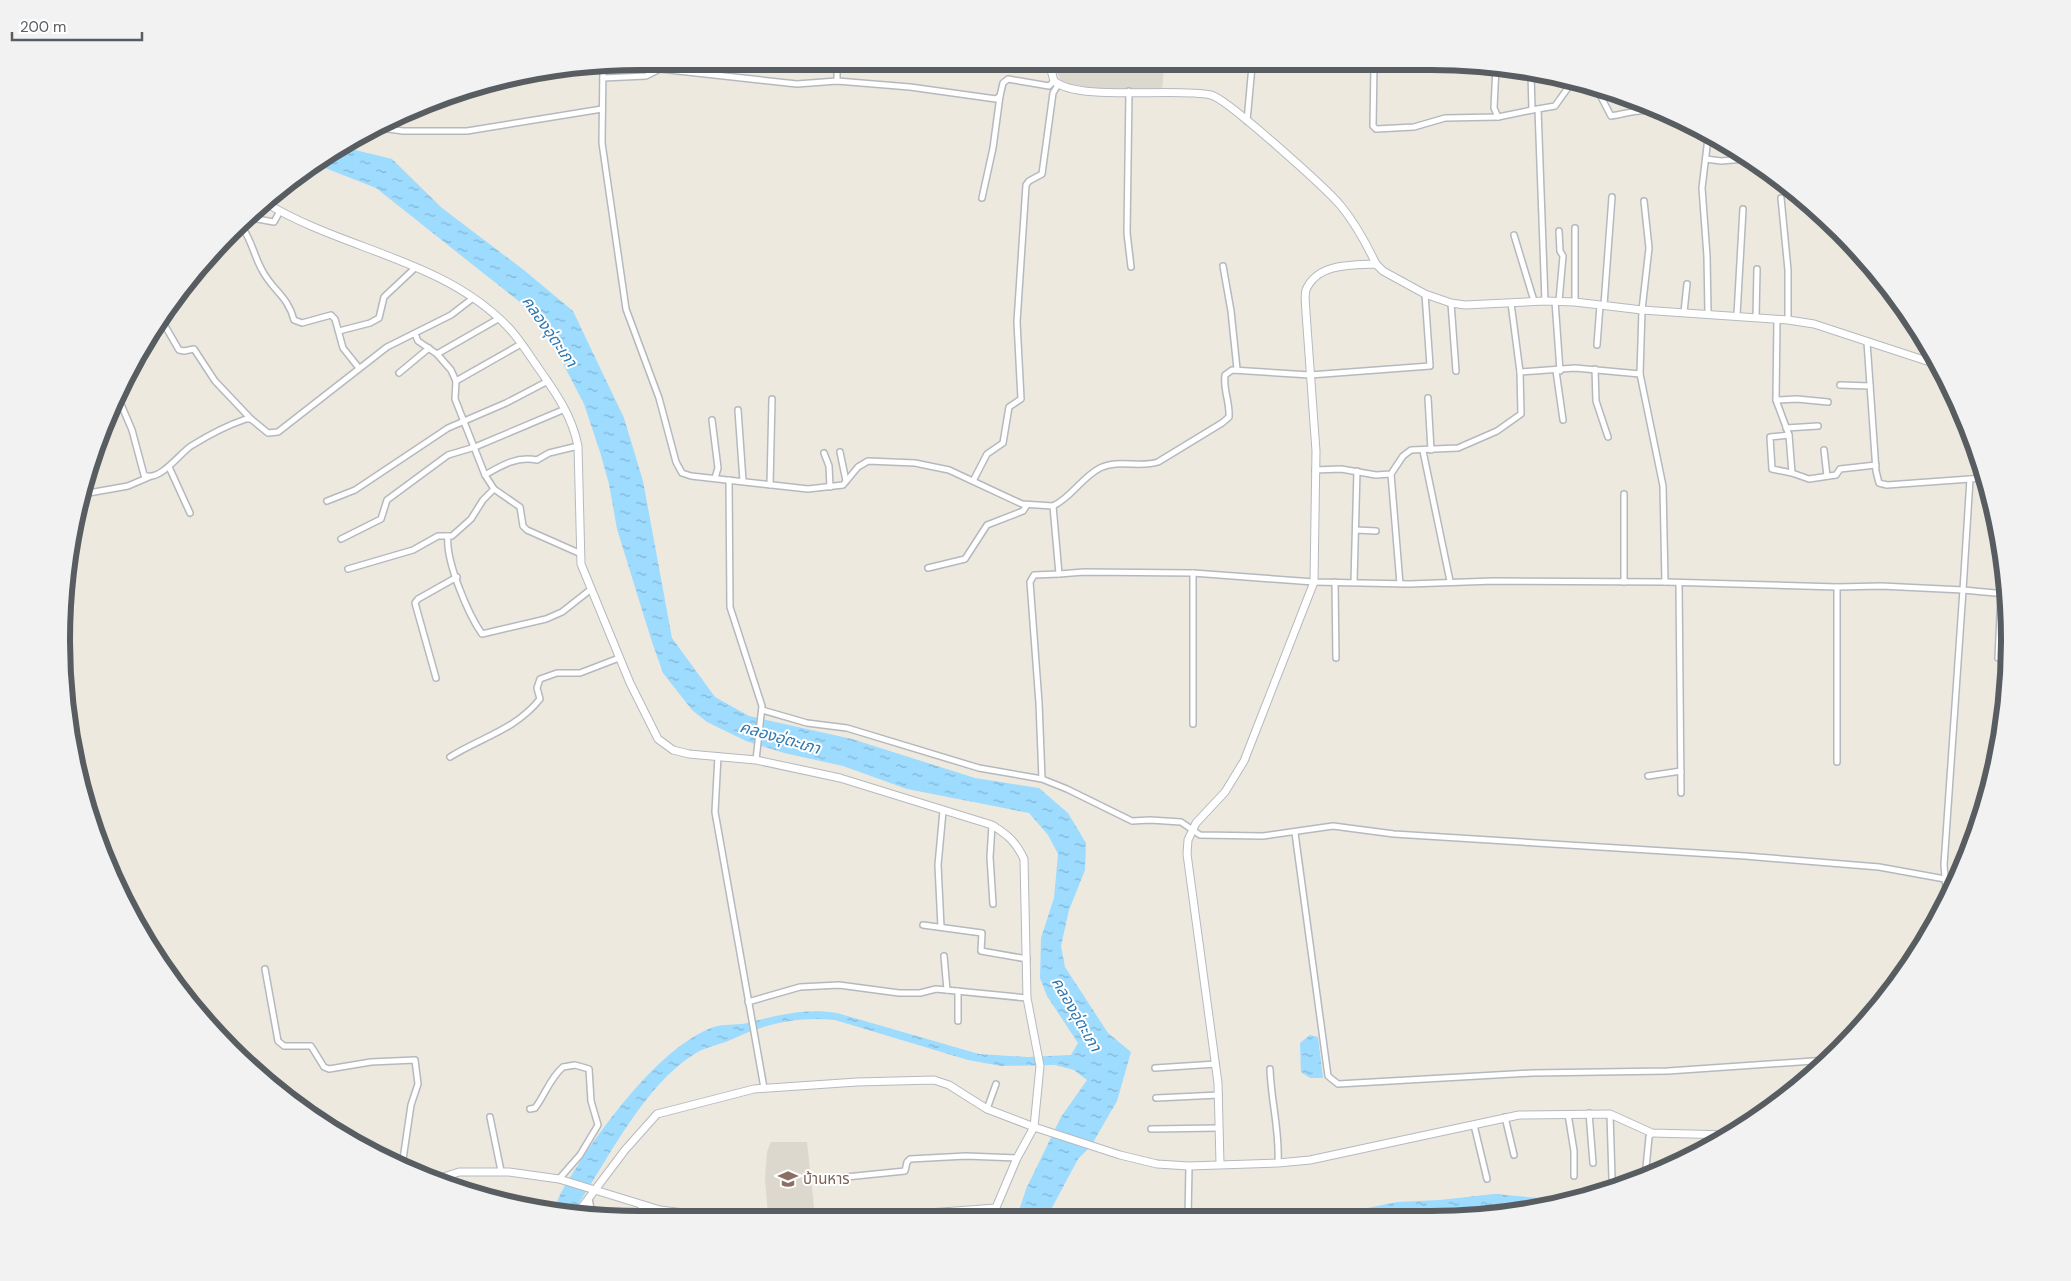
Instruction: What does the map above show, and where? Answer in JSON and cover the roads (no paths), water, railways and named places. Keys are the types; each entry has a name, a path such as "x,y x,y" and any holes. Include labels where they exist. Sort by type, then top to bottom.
{"street":[{"path":"603,78 646,76 658,70"},
{"path":"669,70 797,84 837,82 910,87 996,99 1000,96"},
{"path":"837,70 837,82"},
{"path":"973,481 987,454 1003,443 1009,407 1021,399 1017,322 1026,185 1042,174 1056,83 1051,70"},
{"path":"1247,121 1252,70"},
{"path":"1374,70 1373,126 1376,130 1414,127 1445,118 1498,117 1555,106 1569,87"},
{"path":"603,71 602,143 626,309 659,398 676,462 682,473 808,490 843,485 858,467 868,461 915,463 948,470 1026,505 1053,506 1099,468 1112,464 1150,465 1222,423 1229,417 1230,408 1224,387 1225,376 1228,372 1237,369 1310,374 1430,366 1425,294"},
{"path":"1496,74 1494,108 1498,117"},
{"path":"1533,79 1545,301"},
{"path":"982,198 993,148 1000,96 1003,83 1008,80 1049,86 1056,83 1076,91 1129,91 1214,95 1300,165 1340,205 1364,239 1376,264 1383,271 1425,294 1451,303 1465,305 1557,301 1642,310 1737,315 1788,320 1814,324 1928,362"},
{"path":"1129,91 1127,233 1131,267"},
{"path":"1601,96 1611,116 1641,110"},
{"path":"388,129 403,131 467,131 602,109"},
{"path":"1708,142 1702,188 1707,256 1708,314"},
{"path":"1706,159 1721,161 1737,160"},
{"path":"1597,345 1612,197"},
{"path":"1781,198 1788,270 1788,320"},
{"path":"1644,201 1649,248 1642,310 1640,374 1663,486 1664,582"},
{"path":"271,206 438,276 473,298 508,326 548,381 574,427 578,446 580,564 619,658 658,739 672,750 718,756 756,756 840,778 992,826 1009,835 1017,845 1024,858 1027,998 1040,1066 1034,1127 1017,1158 994,1211"},
{"path":"1737,315 1743,209"},
{"path":"256,219 274,222 280,211"},
{"path":"1575,228 1575,302"},
{"path":"244,230 256,251 262,270 291,306 294,320 302,323 331,315 335,318 343,348 359,368"},
{"path":"1559,231 1560,251 1563,256 1557,301 1558,371 1563,420"},
{"path":"1514,235 1534,301"},
{"path":"1220,1164 1219,1096 1216,1064 1186,854 1188,840 1196,823 1225,792 1244,761 1314,582 1315,470 1306,291 1314,278 1326,269 1376,264"},
{"path":"1223,266 1231,311 1237,369"},
{"path":"339,331 370,323 380,318 384,297 416,267"},
{"path":"1756,317 1757,268"},
{"path":"1684,312 1687,284"},
{"path":"165,326 179,350 194,349 215,381 268,434 278,432 387,347 451,315 473,298"},
{"path":"1451,303 1456,371"},
{"path":"1400,584 1391,474 1403,456 1411,450 1423,451 1458,448 1480,440 1521,414 1520,372 1511,303"},
{"path":"438,354 498,318"},
{"path":"1777,319 1776,400 1789,435 1792,473"},
{"path":"416,334 418,341 438,354 451,370 456,382 455,400 485,475 494,489 520,507 523,526 527,530 580,553"},
{"path":"1867,342 1879,483 1887,485 1978,478"},
{"path":"456,382 521,344"},
{"path":"399,373 429,348"},
{"path":"1520,372 1558,371 1575,368 1640,374"},
{"path":"1595,369 1596,401 1608,437"},
{"path":"327,501 355,490 448,428 548,381"},
{"path":"1840,385 1870,386"},
{"path":"1428,398 1431,450"},
{"path":"770,485 772,399"},
{"path":"1776,400 1797,399 1828,402"},
{"path":"121,405 132,430 144,475 149,477"},
{"path":"340,539 383,518 387,500 433,464 448,455 475,447 565,409"},
{"path":"738,410 742,481"},
{"path":"89,493 128,486 149,477 169,467 190,447 239,421 251,419"},
{"path":"712,420 718,468 715,478"},
{"path":"1786,428 1818,426"},
{"path":"1789,435 1770,437 1772,469 1809,479 1836,475 1840,469 1876,464"},
{"path":"485,475 516,459 537,460 549,453 578,446"},
{"path":"1824,450 1827,476"},
{"path":"1423,451 1450,581"},
{"path":"840,452 846,482"},
{"path":"824,453 829,466 830,487"},
{"path":"169,467 190,513"},
{"path":"1315,470 1356,471 1376,475 1391,474"},
{"path":"1354,582 1356,471"},
{"path":"1946,884 1944,865 1970,479"},
{"path":"729,480 730,607 758,691 762,712 756,756"},
{"path":"348,569 413,550 438,536 452,536 471,518 483,500 494,489"},
{"path":"1624,494 1624,582"},
{"path":"928,568 965,559 987,524 1023,511 1026,505"},
{"path":"1053,506 1059,574"},
{"path":"1356,530 1376,531"},
{"path":"448,536 448,551 457,577 482,634 546,619 562,612 590,590"},
{"path":"1042,779 1039,703 1030,579 1034,575 1084,572 1193,573 1314,582 1400,584 1450,581 1664,582 1837,588 1881,586 1999,593"},
{"path":"1193,573 1194,724"},
{"path":"436,678 415,604 418,599 457,577"},
{"path":"1335,582 1336,658"},
{"path":"1679,583 1681,792"},
{"path":"1837,588 1837,762"},
{"path":"1998,658 2001,629"},
{"path":"450,757 505,730 520,719 540,699 537,688 540,679 557,673 580,673 619,658"},
{"path":"762,712 807,723 847,728 978,768 1042,779 1067,789 1132,821 1181,822 1200,835 1263,836 1339,826 1394,834 1745,856 1879,867 1946,880"},
{"path":"718,756 715,812 764,1088"},
{"path":"1648,776 1681,771"},
{"path":"941,927 938,865 943,811"},
{"path":"992,826 990,857 993,904"},
{"path":"1295,833 1328,1076 1338,1084 1532,1074 1668,1071 1785,1061 1816,1060"},
{"path":"923,925 982,933 981,951 1026,959"},
{"path":"944,956 947,990"},
{"path":"265,969 278,1041 284,1046 311,1046 324,1067 329,1069 371,1062 415,1060 418,1084 412,1105 403,1159"},
{"path":"748,1002 800,987 839,985 899,993 947,990 1027,998"},
{"path":"958,991 958,1021"},
{"path":"1155,1068 1216,1064"},
{"path":"530,1110 535,1108 546,1092 551,1080 563,1067 575,1066 589,1069 591,1101 598,1125 580,1155 559,1179"},
{"path":"1270,1069 1271,1096 1278,1133 1278,1163"},
{"path":"582,1208 625,1150 657,1114 764,1088 847,1082 934,1080 949,1085 987,1109 1034,1127 1091,1146 1157,1164 1189,1166 1278,1163 1328,1156 1505,1117 1589,1112 1610,1114 1652,1133 1717,1135"},
{"path":"987,1109 996,1084"},
{"path":"1156,1098 1219,1096"},
{"path":"1589,1112 1593,1163"},
{"path":"1568,1114 1574,1150 1574,1176"},
{"path":"1610,1114 1612,1178"},
{"path":"490,1117 501,1172"},
{"path":"1505,1117 1514,1155"},
{"path":"1474,1124 1487,1179"},
{"path":"1151,1129 1220,1128"},
{"path":"1646,1168 1649,1136 1652,1133"},
{"path":"846,1177 904,1171 906,1162 910,1159 966,1156 1017,1158"},
{"path":"1188,1211 1189,1166"},
{"path":"445,1177 459,1172 501,1172 559,1179 642,1205 668,1211"},
{"path":"589,1198 591,1209"},
{"path":"641,1211 642,1205"},
{"path":"956,1211 996,1208"}],"water":[{"name":"คลองอุ่ตะเภา","path":"351,149 392,159 442,208 525,271 573,311 624,418 643,481 672,638 715,697 749,716 852,739 975,778 1039,788 1068,813 1086,843 1085,870 1069,910 1061,946 1065,967 1108,1033 1131,1052 1117,1101 1091,1146 1078,1159 1050,1211 1019,1211 1026,1189 1061,1117 1087,1080 1074,1070 1055,1065 1001,1066 968,1060 835,1020 822,1019 796,1020 759,1028 696,1053 658,1085 642,1105 626,1127 576,1207 555,1204 590,1147 647,1076 690,1039 716,1026 743,1024 770,1017 814,1011 837,1013 979,1054 1027,1057 1071,1055 1078,1043 1047,996 1040,978 1041,938 1054,898 1058,854 1048,835 1029,813 907,789 843,766 784,753 746,741 707,722 692,710 663,673 617,529 609,484 584,404 553,344 521,303 376,188 323,167"},
{"path":"1310,1035 1318,1037 1323,1078 1310,1078 1301,1072 1300,1043"},
{"path":"1494,1194 1545,1199 1468,1210 1353,1211 1397,1202 1440,1200"}],"place":[{"name":"บ้านหาร","path":"788,1179"}]}
